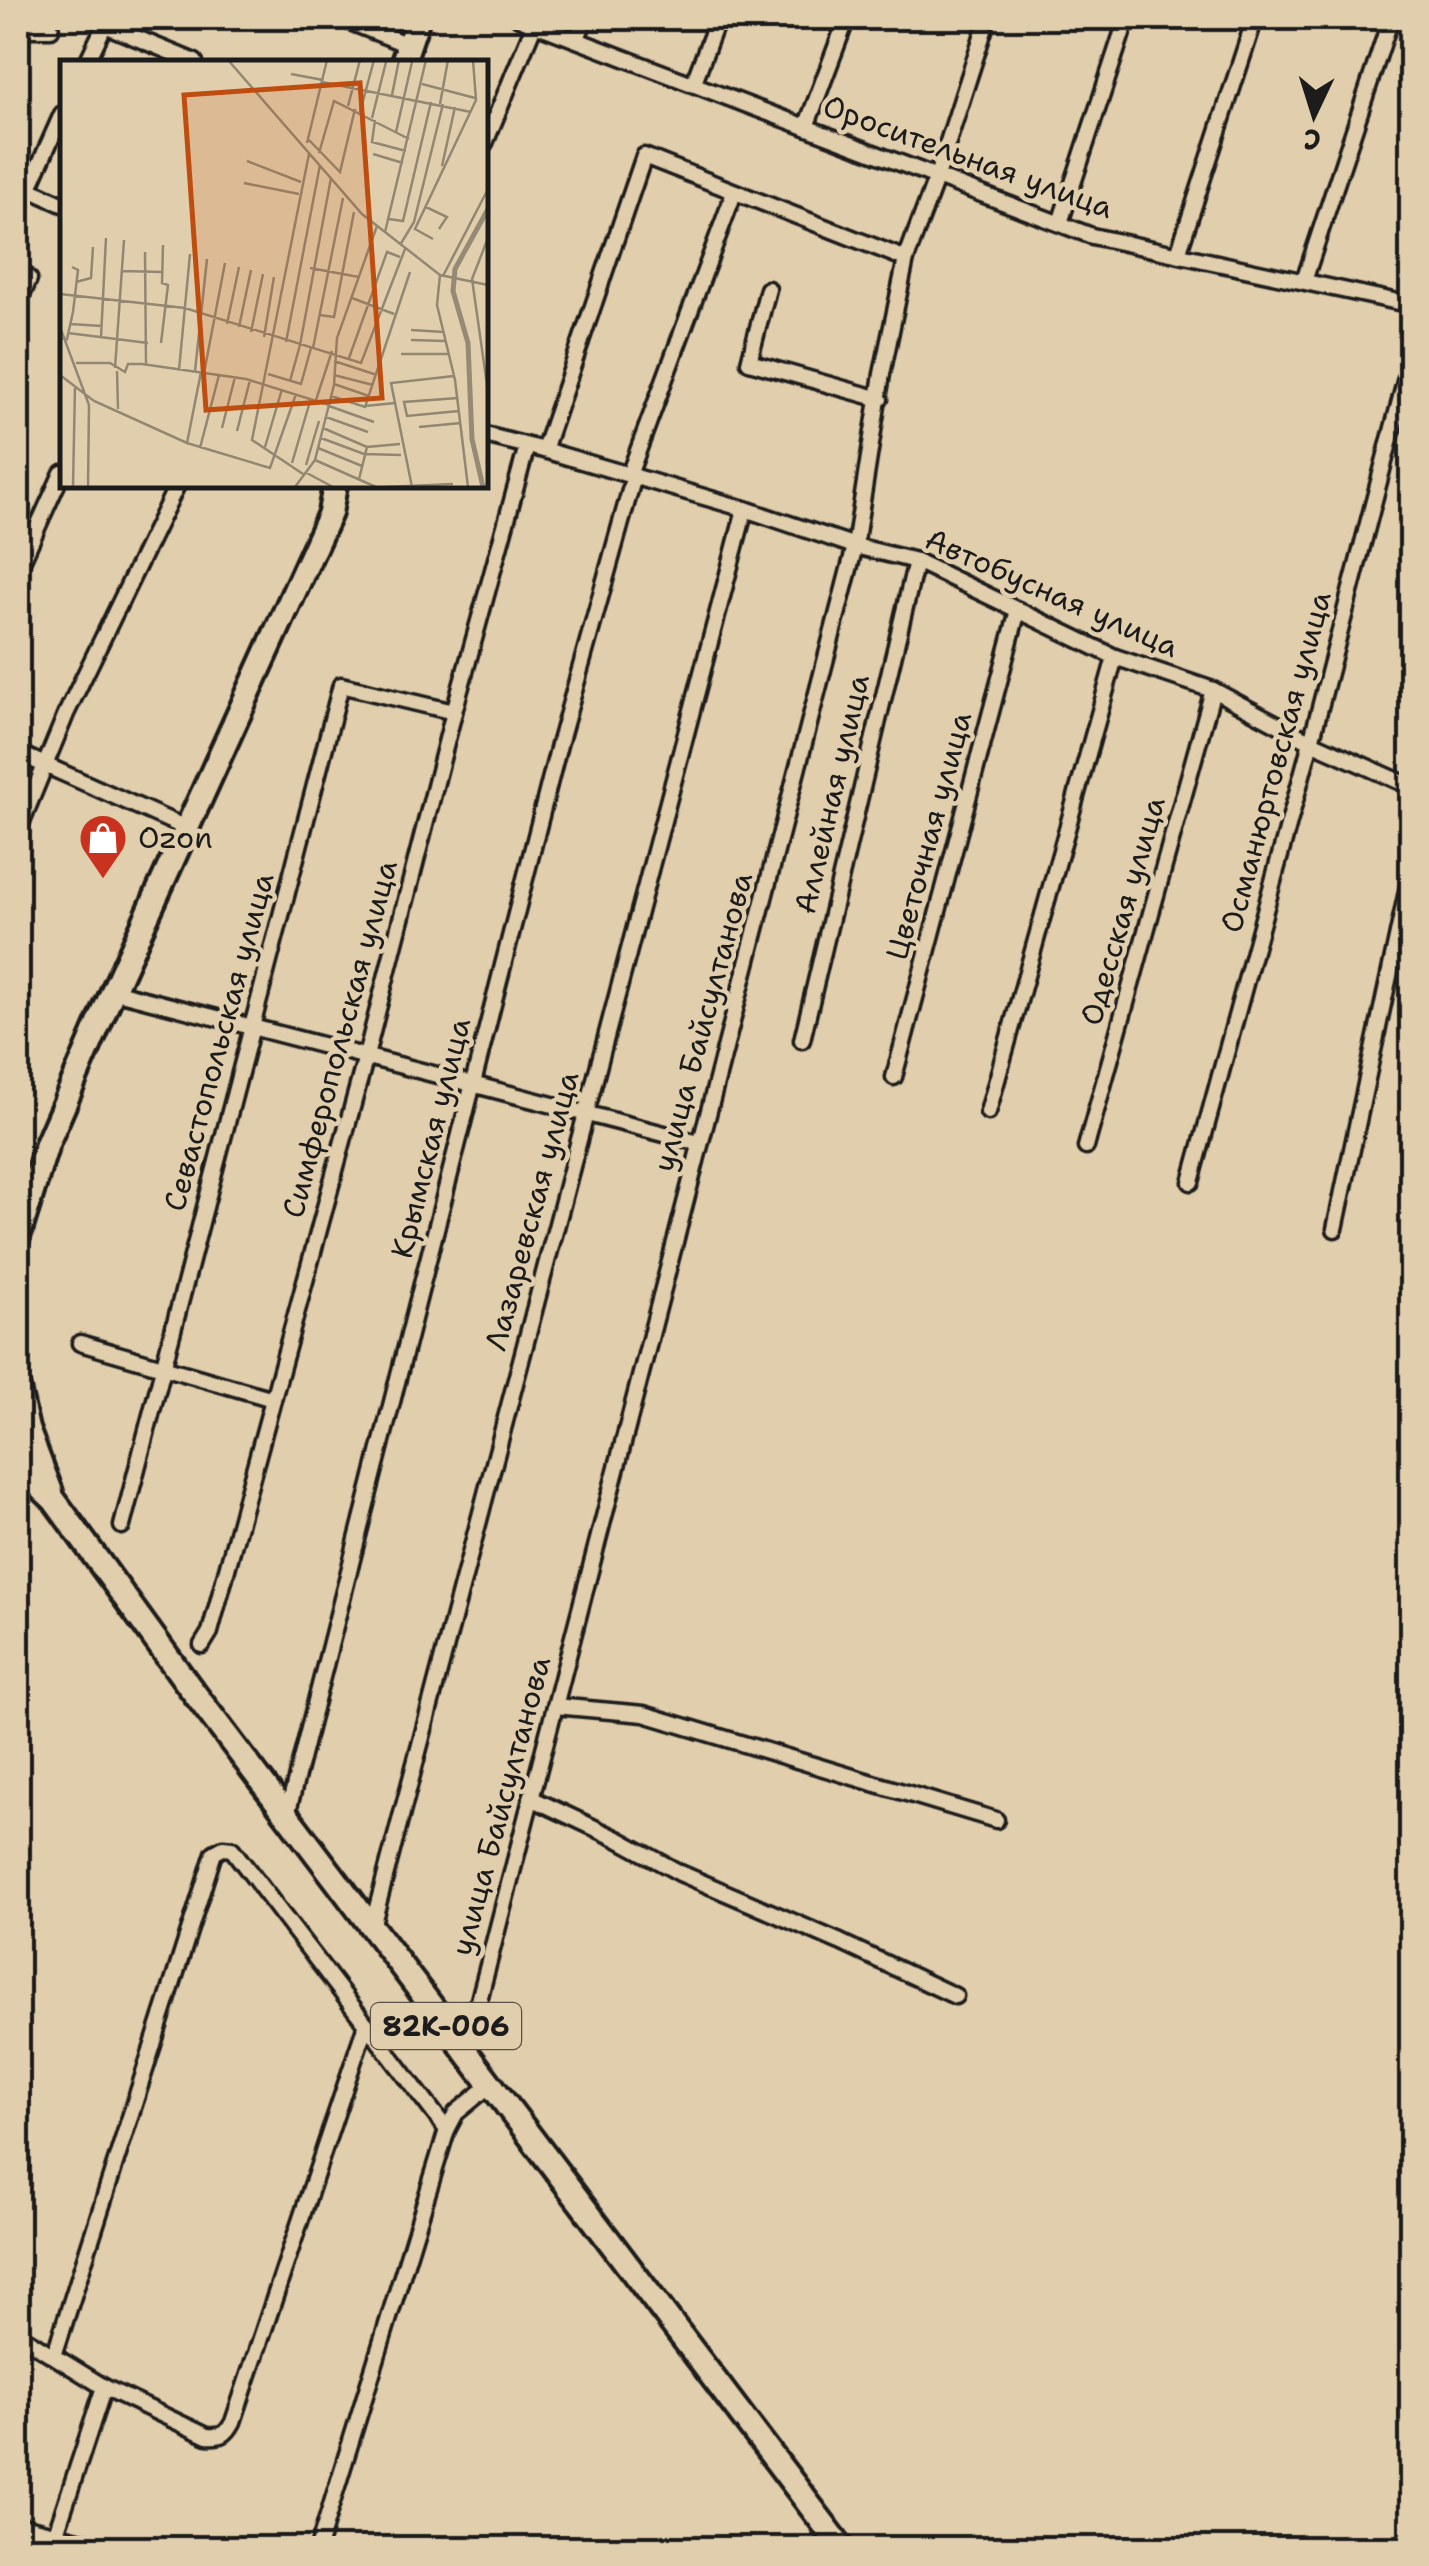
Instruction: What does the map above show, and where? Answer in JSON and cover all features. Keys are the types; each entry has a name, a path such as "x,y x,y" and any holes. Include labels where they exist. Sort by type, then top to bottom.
{"main road":[{"path":"406,54 418,18"},
{"path":"18,1237 47,1144 330,513 334,488"},
{"name":"82К-006","path":"18,1389 27,1429 54,1500 189,1686 842,2548"},
{"path":"18,1466 54,1500"}],"street":[{"path":"340,18 406,54"},
{"name":"Оросительная улица","path":"519,18 1092,236 1412,305"},
{"path":"577,40 585,18"},
{"path":"694,82 718,18"},
{"path":"806,127 847,18"},
{"name":"улица Байсултанова","path":"447,2027 478,2004 855,546 882,374 906,259 988,18"},
{"path":"1060,223 1128,18"},
{"path":"1178,254 1254,18"},
{"path":"1304,281 1391,18"},
{"path":"88,60 107,21 190,60"},
{"path":"488,136 534,23"},
{"path":"18,29 51,29"},
{"path":"18,214 60,119"},
{"path":"544,450 644,156 906,259"},
{"path":"29,189 60,203"},
{"name":"Крымская улица","path":"287,1815 559,745 632,476 734,193"},
{"path":"18,269 29,279 18,305"},
{"path":"768,289 748,362 880,399"},
{"name":"Османюртовская улица","path":"1191,1182 1412,355"},
{"name":"Автобусная улица","path":"488,436 916,561 1115,656 1213,690 1311,742 1412,786"},
{"name":"Симферопольская улица","path":"202,1644 210,1632 527,446"},
{"path":"18,570 60,477"},
{"path":"18,831 66,714 176,488"},
{"name":"Лазаревская улица","path":"372,1927 745,509"},
{"name":"Аллейная улица","path":"802,1040 916,561"},
{"name":"Цветочная улица","path":"894,1077 1018,610"},
{"path":"988,1112 1115,656"},
{"name":"Севастопольская улица","path":"122,1526 341,685 454,712"},
{"name":"Одесская улица","path":"1086,1147 1213,690"},
{"path":"18,753 186,828"},
{"path":"1335,1228 1412,868"},
{"path":"113,991 699,1143"},
{"path":"80,1343 273,1399"},
{"path":"556,1706 644,1714 996,1820"},
{"path":"531,1798 680,1873 856,1948 955,1996"},
{"path":"54,2356 214,1853 232,1849 448,2130"},
{"path":"18,2334 104,2387 207,2436 227,2433 366,2024"},
{"path":"318,2548 448,2130 456,2113 490,2085"},
{"path":"53,2542 104,2387"},
{"path":"18,2526 53,2542 110,2548"}],"place":[{"name":"Ozon","path":"103,880"}]}
